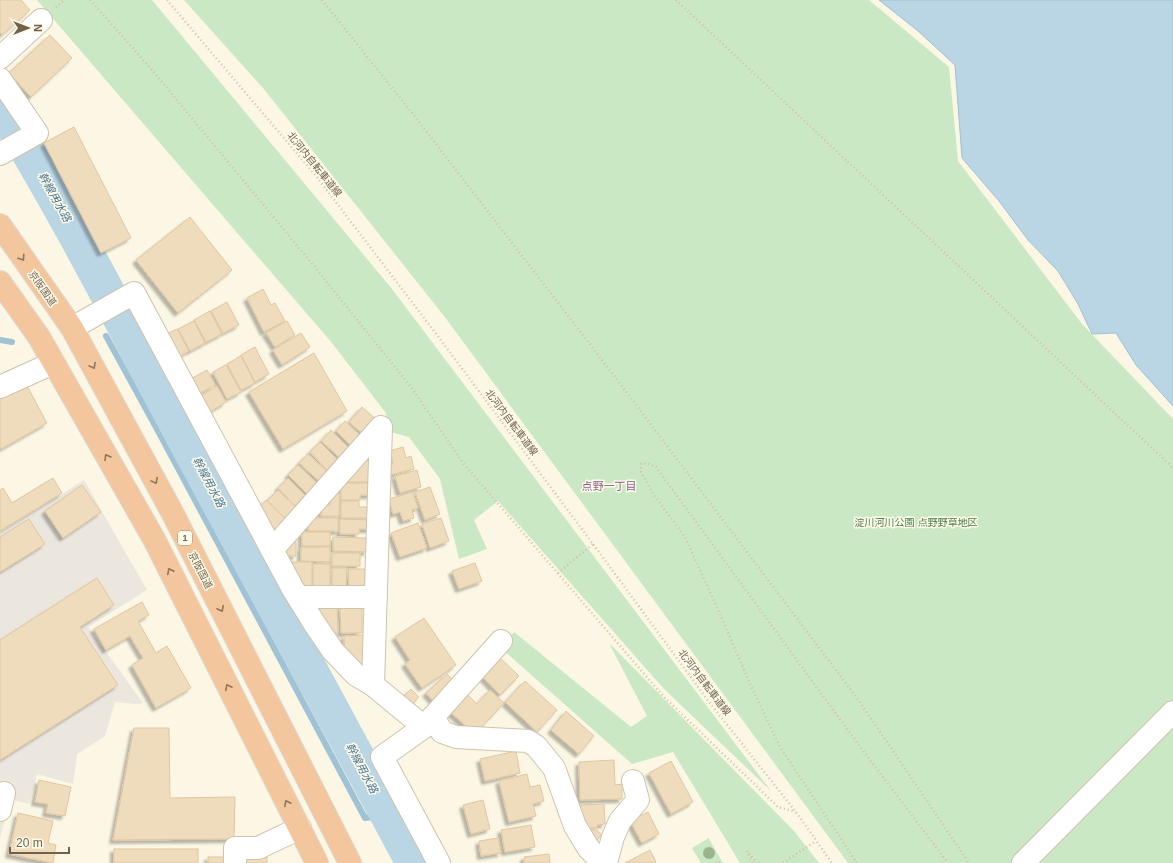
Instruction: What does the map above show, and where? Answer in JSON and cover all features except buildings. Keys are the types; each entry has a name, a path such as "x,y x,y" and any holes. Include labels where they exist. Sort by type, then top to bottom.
{"highway":[{"name":"京阪国道","path":"0,225 72,328 173,514 350,863"},
{"path":"0,282 39,337 155,541 317,863"}],"street":[{"path":"0,58 40,20"},
{"path":"0,80 37,133 4,152"},
{"path":"72,328 134,293 298,597 333,651 356,675 442,732 456,737 528,741 536,746 554,768 575,826 588,849 605,863 613,837 620,821 638,800 633,781"},
{"path":"0,388 53,363"},
{"path":"272,550 381,427 373,685"},
{"path":"298,597 376,597"},
{"path":"439,863 382,757 428,722 501,641"},
{"path":"1023,863 1173,712"},
{"path":"235,863 235,848 258,848 300,828"}],"path":[{"path":"90,0 153,71 318,270 411,387 463,463 664,697 778,808 796,812"},
{"name":"北河内自転車道線","path":"167,0 316,176 594,544 708,702 796,812 832,863"},
{"path":"322,0 411,112 612,373 857,698 969,863"},
{"path":"676,0 1173,468"},
{"path":"858,863 780,747 751,686 685,537 654,495 641,472 641,464 647,463 656,468 861,748 948,863"},
{"path":"558,573 594,544"},
{"path":"783,863 816,841"},
{"path":"752,863 747,851 757,863"},
{"path":"716,863 718,861 720,863"}],"shaded area":[{"path":"84,480 147,590 88,627 143,703 136,704 115,702 105,736 77,754 73,784 37,774 29,804 10,799 0,838 0,533"}],"green space":[{"path":"37,0 152,0 392,289 771,791 664,689 498,501 474,520 487,549 459,559 440,479 409,437 387,431 386,413 332,343"},
{"name":"淀川河川公園 点野野草地区","path":"184,0 869,0 949,67 958,161 1082,324 1173,419 1173,863 848,863 444,316 263,88"},
{"path":"514,632 631,727 647,716 609,643 794,831 819,863 740,863 673,752 632,764 501,648"},
{"path":"709,838 723,863 701,863 692,848"}],"water":[{"path":"879,0 1173,0 1173,406 1136,365 1116,333 1092,334 1078,304 1058,271 1028,240 999,201 962,158 955,65 918,31"}],"waterway":[{"name":"幹線用水路","path":"0,104 51,190 414,863"},
{"path":"106,336 365,818 388,815"},
{"path":"0,340 12,342"}],"district":[{"name":"点野一丁目","path":"609,486"}]}
